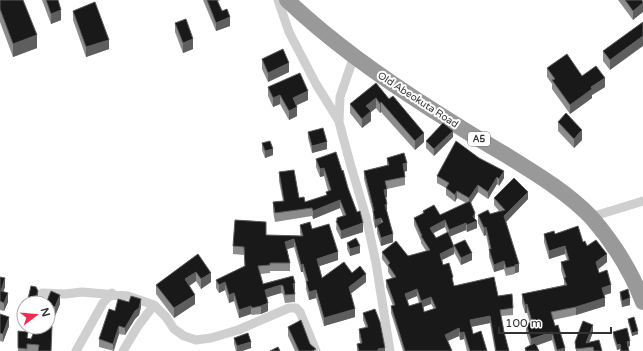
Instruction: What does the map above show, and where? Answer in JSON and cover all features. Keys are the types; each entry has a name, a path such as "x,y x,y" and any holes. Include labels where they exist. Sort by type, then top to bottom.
{"highway":[{"name":"Old Abeokuta Road","path":"287,0 324,33 354,56 433,110 541,177 591,217 620,255 637,287 643,302"}],"street":[{"path":"278,0 289,32 316,84 339,122 366,217 377,270 390,351"},
{"path":"339,122 340,97 354,56"},
{"path":"591,217 643,201"},
{"path":"42,293 112,293 128,296 154,305 166,317 174,329 184,336 196,340 211,338 238,330 289,308 296,308 300,312 316,351"},
{"path":"76,351 103,303 112,293"},
{"path":"124,351 138,326 154,305"}],"building":[{"path":"0,0 23,0 37,35 13,44 0,9"},
{"path":"46,0 58,0 61,10 51,14"},
{"path":"207,0 217,0 222,11 227,9 230,17 216,23"},
{"path":"625,0 642,0 643,3 633,11"},
{"path":"95,2 109,40 86,47 73,11"},
{"path":"186,19 193,39 183,43 175,23"},
{"path":"643,22 643,36 610,60 603,51"},
{"path":"283,49 289,63 268,73 262,59"},
{"path":"567,54 582,76 596,66 605,78 591,87 592,89 570,105 552,80 555,79 547,68"},
{"path":"300,73 308,91 293,98 297,107 289,111 280,95 273,98 268,87"},
{"path":"376,83 389,99 393,96 424,133 415,141 376,98 366,106 371,111 362,119 350,104"},
{"path":"566,113 582,130 574,139 558,122"},
{"path":"443,123 453,131 434,149 426,141"},
{"path":"323,128 327,142 312,146 308,132"},
{"path":"270,141 273,149 265,151 262,143"},
{"path":"456,141 479,158 504,171 499,179 497,177 488,192 478,185 469,198 457,191 455,195 446,188 449,183 437,176"},
{"path":"336,152 357,212 360,211 363,223 341,231 336,221 337,218 346,215 340,200 313,211 312,208 275,213 273,202 284,201 279,172 294,170 299,198 304,197 305,202 327,195 326,192 331,190 324,168 320,169 316,159"},
{"path":"404,153 407,163 403,164 405,177 385,181 387,189 384,190 387,204 385,205 393,234 381,238 377,225 383,222 381,218 375,220 364,171 389,165 387,158"},
{"path":"514,178 528,192 504,216 519,264 506,268 504,261 494,265 489,249 491,249 486,227 484,228 478,215 488,210 490,214 505,210 494,198"},
{"path":"470,201 475,213 473,217 477,221 467,225 466,223 449,230 445,220 430,228 436,238 448,232 454,247 440,254 443,265 449,263 454,286 494,277 498,296 512,294 513,308 500,310 509,351 496,351 490,316 470,320 473,334 481,331 487,351 470,351 464,332 460,333 459,328 445,335 452,351 405,351 391,306 395,305 386,280 396,277 388,265 390,263 382,252 396,241 408,256 430,250 421,236 414,218 424,213 423,211 434,205 440,215","holes":["417,289 421,301 431,297 436,308 424,312 422,302 409,306 405,294"]},
{"path":"235,220 266,222 266,235 303,236 300,225 310,222 312,229 329,224 338,252 317,259 322,278 344,262 352,273 360,266 366,274 349,287 355,309 324,318 316,290 309,292 306,281 308,281 303,264 301,265 294,239 285,242 290,263 270,263 270,265 258,266 263,284 293,276 295,283 293,284 295,294 285,295 283,286 281,285 265,290 268,303 261,306 252,308 251,306 239,310 234,293 229,295 225,282 219,285 216,280 245,266 244,247 233,246"},
{"path":"578,226 583,242 585,241 587,246 596,240 607,254 596,262 599,273 607,270 611,285 602,288 605,298 576,307 551,312 555,326 558,325 565,348 557,350 552,332 531,339 526,324 532,322 527,304 525,305 522,294 567,285 561,262 569,260 565,246 549,251 544,234 554,231 555,234"},
{"path":"356,238 360,246 350,249 347,243"},
{"path":"465,240 472,253 461,258 454,245"},
{"path":"198,254 211,273 201,279 196,272 185,279 195,295 174,308 156,285"},
{"path":"0,277 5,278 1,291 8,293 4,303 0,301"},
{"path":"31,286 36,287 38,291 37,295 29,295"},
{"path":"628,289 630,298 622,301 620,292"},
{"path":"51,291 60,295 56,305 56,295 49,295"},
{"path":"131,296 141,299 139,308 135,311 125,328 119,326 113,344 99,339 109,309 115,311 118,299 129,302"},
{"path":"375,309 380,322 385,348 378,349 378,351 359,351 357,344 362,343 359,329 368,327 363,313"},
{"path":"0,314 9,317 3,334 0,333"},
{"path":"634,317 638,331 632,333 628,319"},
{"path":"301,320 310,344 316,349 312,351 299,351 288,327"},
{"path":"583,321 593,325 586,343 599,340 602,351 594,351 593,347 576,349 575,342"},
{"path":"627,328 630,341 627,342 629,351 621,351 620,344 617,345 613,332"},
{"path":"248,333 251,342 237,346 234,338"},
{"path":"18,335 28,335 27,338 31,339 33,335 52,335 51,351 38,351 39,345 27,344 27,349 18,348"},
{"path":"535,343 539,351 526,351 525,348"},
{"path":"278,347 280,351 270,351"}]}
